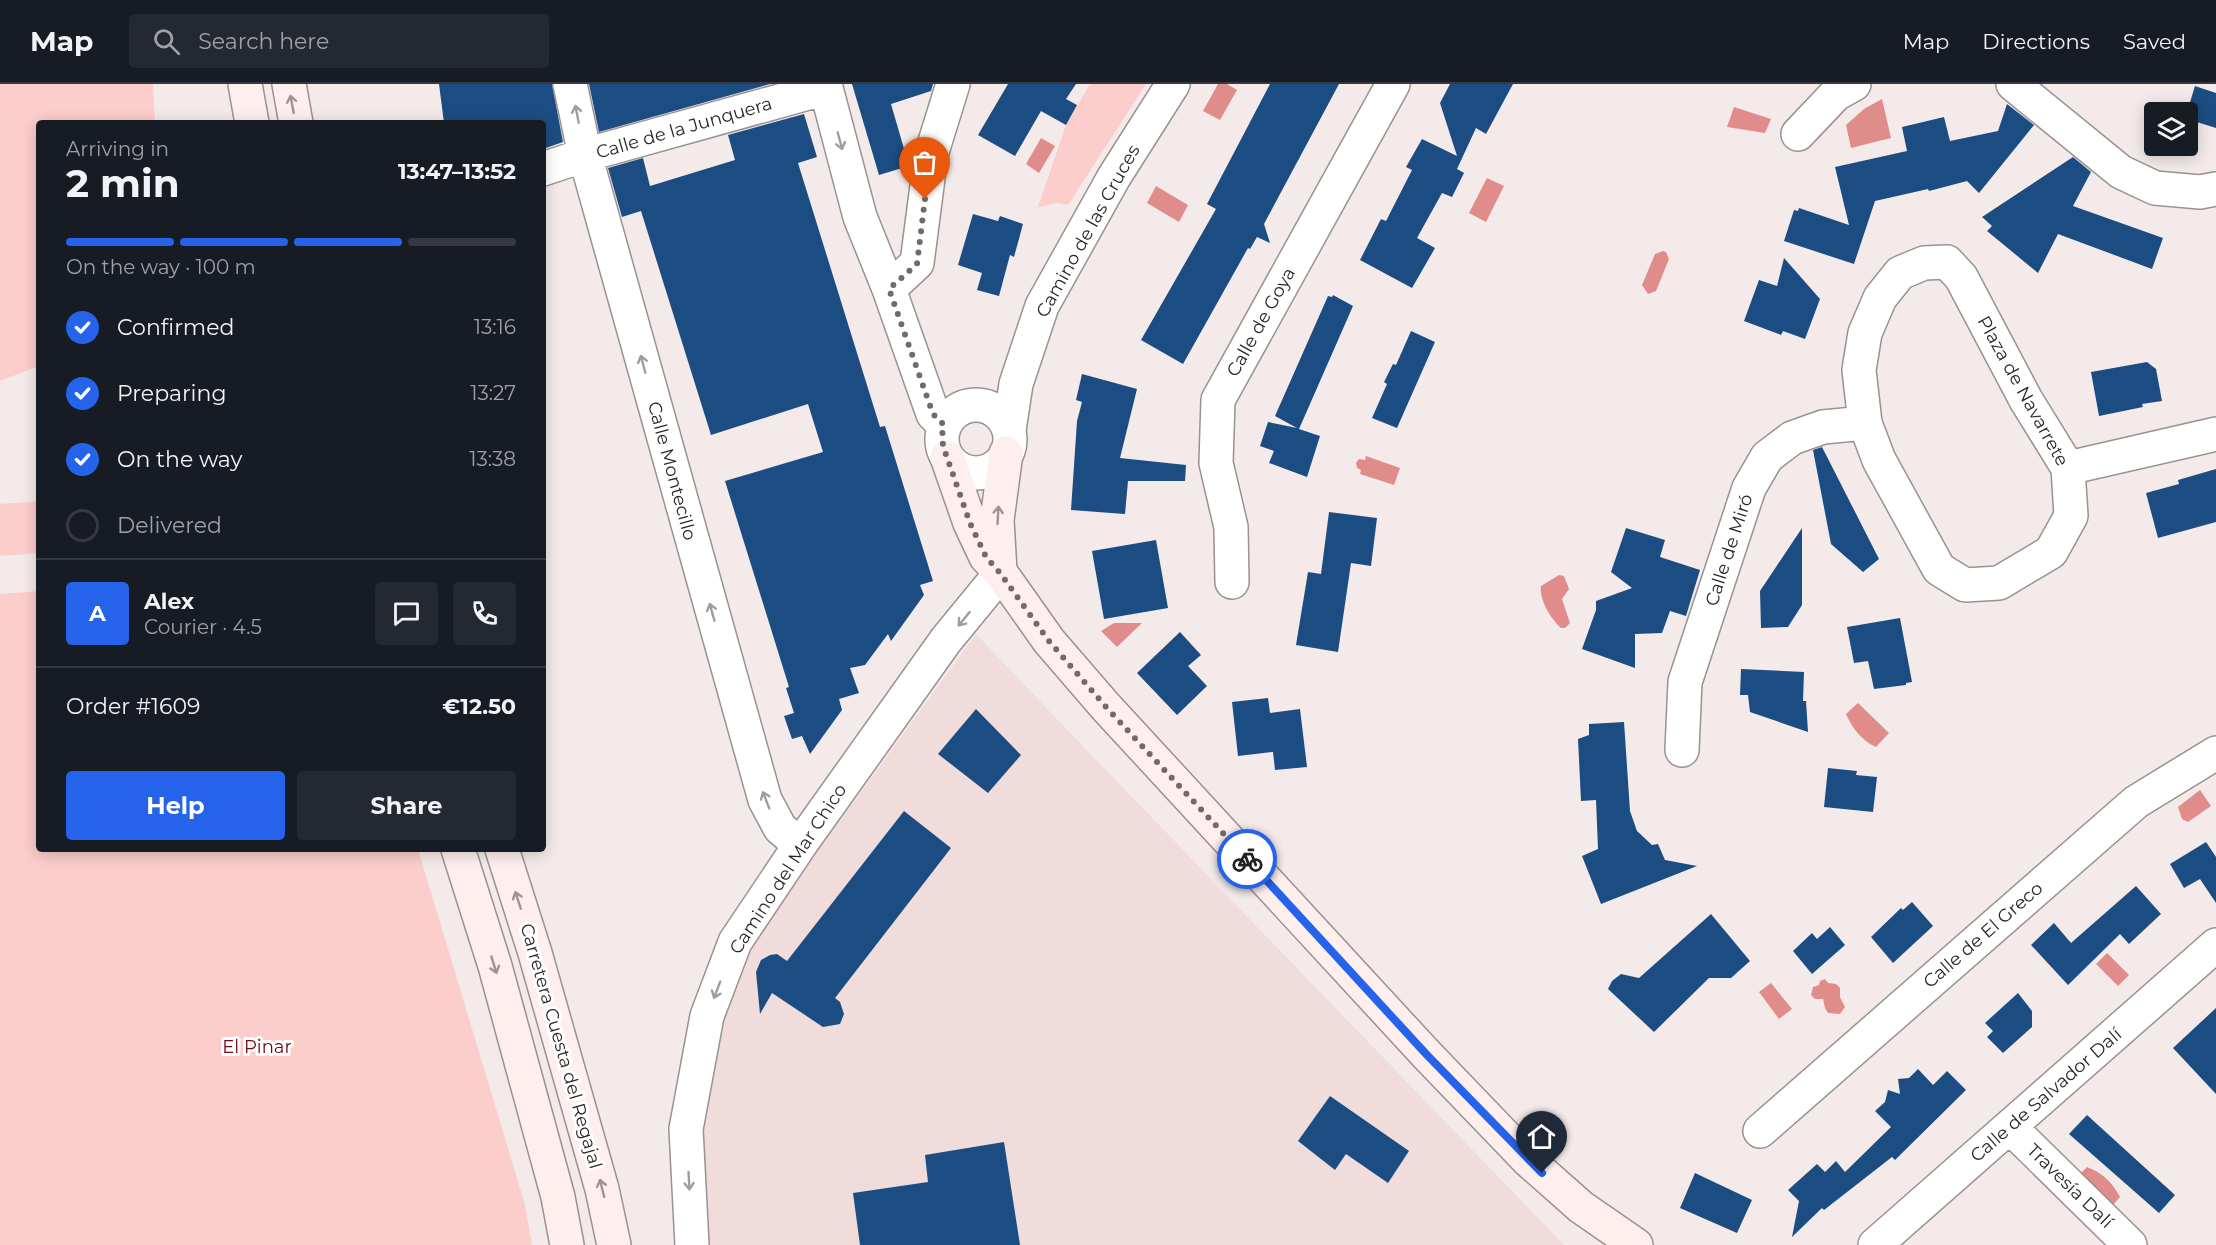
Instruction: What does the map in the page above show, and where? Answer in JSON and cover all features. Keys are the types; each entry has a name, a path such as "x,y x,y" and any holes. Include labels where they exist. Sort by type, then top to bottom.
{"street":[{"path":"245,84 251,120"},
{"path":"289,84 295,120"},
{"name":"Calle Montecillo","path":"570,84 585,155 765,800 780,828 800,845"},
{"path":"889,289 917,264 931,155 953,84"},
{"name":"Camino de las Cruces","path":"1007,442 1016,384 1042,306 1114,177 1173,84"},
{"name":"Calle de Goya","path":"1232,582 1231,527 1216,463 1218,400 1393,84"},
{"path":"1798,134 1836,94 1854,84"},
{"path":"2013,84 2121,172 2155,188 2200,192 2216,189"},
{"path":"826,86 860,217 889,289 933,414 944,425"},
{"name":"Calle de la Junquera","path":"546,168 826,86"},
{"name":"Plaza de Navarrete","path":"1947,262 1961,277 2025,400 2068,468 2071,516 2051,552 1999,583 1965,585 1940,569 1879,460 1865,423 1859,369 1866,333 1880,297 1900,273 1924,264 1947,262"},
{"path":"1016,384 961,408 951,415 944,425 942,435 943,446 970,523 986,557 1049,641 1106,707 1434,1063 1555,1186 1599,1221 1636,1245"},
{"path":"972,405 995,410 1004,419 1007,442 997,520 1000,573"},
{"name":"Calle de Miró","path":"1682,750 1685,682 1749,488 1767,457 1792,438 1823,427 1865,423"},
{"path":"2068,468 2216,434"},
{"path":"947,457 956,466 978,473 990,470 999,463 1007,442"},
{"name":"Camino del Mar Chico","path":"692,1245 686,1129 707,1016 735,942 800,845 946,640 1000,573"},
{"name":"Calle de El Greco","path":"1760,1131 2136,802 2216,753"},
{"path":"459,852 498,978 558,1197 567,1245"},
{"name":"Carretera Cuesta del Regajal","path":"503,852 535,952 599,1178 614,1245"},
{"name":"Calle de Salvador Dalí","path":"1875,1245 2216,945"},
{"name":"Travesía Dalí","path":"2010,1127 2130,1245"}],"shaded area":[{"path":"1218,84 1227,84 1237,90 1220,120 1203,111"},
{"path":"1882,99 1891,138 1851,148 1846,125 1864,109"},
{"path":"1734,107 1771,119 1765,133 1727,127"},
{"path":"1041,138 1055,146 1039,173 1026,164"},
{"path":"1487,178 1504,186 1486,222 1469,213"},
{"path":"1156,186 1188,205 1179,222 1147,203"},
{"path":"1663,251 1669,259 1656,291 1648,294 1642,285 1655,254"},
{"path":"1366,456 1400,468 1394,485 1360,474 1361,470 1357,468 1356,463 1359,459 1365,460"},
{"path":"1559,575 1564,576 1569,589 1562,599 1570,623 1565,628 1561,628 1553,620 1544,603 1541,591 1541,586"},
{"path":"1114,623 1142,623 1117,647 1101,631"},
{"path":"976,634 1564,1245 710,1245 703,1131 721,1020 743,954"},
{"path":"1858,703 1889,733 1876,747 1858,734 1846,714"},
{"path":"2200,790 2211,806 2188,822 2182,819 2178,807"},
{"path":"2107,953 2129,975 2118,986 2096,964"},
{"path":"1825,979 1828,983 1836,984 1840,988 1840,997 1845,1007 1840,1014 1828,1013 1823,999 1815,999 1811,995 1813,987"},
{"path":"1771,983 1792,1009 1779,1019 1759,992"},
{"path":"2087,1167 2102,1175 2114,1187 2120,1197 2113,1205 2080,1174"}],"green space":[{"path":"0,84 153,84 155,120 36,120 36,367 0,381"},
{"path":"1090,84 1146,84 1068,205 1057,203 1038,207 1066,125"},
{"path":"36,501 36,553 0,556 0,504"},
{"name":"El Pinar","path":"36,591 36,852 419,852 525,1205 532,1245 0,1245 0,594"}],"building":[{"path":"439,84 552,84 563,142 546,148 546,120 444,120"},
{"path":"589,84 770,84 599,132"},
{"path":"852,84 933,84 931,91 891,104 909,166 879,175"},
{"path":"1008,84 1076,84 1066,99 1077,105 1066,125 1041,111 1015,156 978,135"},
{"path":"1270,84 1339,84 1264,224 1270,243 1257,237 1250,249 1248,248 1183,364 1141,340 1216,209 1207,204"},
{"path":"1450,84 1513,84 1486,134 1476,128 1457,169 1464,173 1452,197 1442,193 1417,238 1435,248 1412,288 1360,260 1381,219 1386,221 1412,170 1406,167 1422,139 1457,156 1440,103"},
{"path":"2195,86 2216,93 2216,128 2198,122 2198,102 2190,102"},
{"path":"2007,104 2034,125 1979,193 1967,181 1875,201 1854,264 1784,241 1794,210 1798,211 1799,208 1849,225 1835,167 1907,151 1902,127 1944,117 1950,141 1998,131"},
{"path":"804,114 817,157 798,163 880,427 885,426 933,581 920,585 924,595 891,641 888,634 865,665 850,668 859,693 839,699 842,710 810,754 802,736 792,739 784,716 794,713 786,688 789,687 725,481 823,452 808,404 711,435 641,211 622,217 608,168 643,158 650,186 735,160 728,135"},
{"path":"2073,157 2091,172 2073,206 2163,238 2152,269 2058,234 2038,273 1987,231 1992,226 1982,217"},
{"path":"973,214 998,221 1000,216 1023,224 1014,257 1010,255 999,296 977,290 982,273 958,265"},
{"path":"1784,258 1820,299 1805,339 1783,331 1781,335 1744,321 1759,280 1777,286"},
{"path":"1333,295 1353,306 1299,429 1320,436 1307,477 1269,463 1274,451 1260,446 1268,422 1297,428 1275,416 1328,296"},
{"path":"1411,331 1435,342 1397,428 1372,418 1387,384 1384,382 1393,364 1396,365"},
{"path":"2147,362 2156,369 2162,401 2099,416 2091,372"},
{"path":"1082,374 1137,389 1120,458 1186,465 1185,481 1128,481 1125,514 1071,510 1077,421 1082,402 1076,400"},
{"path":"1822,447 1879,559 1863,572 1831,544 1813,450"},
{"path":"2216,469 2216,522 2158,538 2146,493 2179,484 2178,480"},
{"path":"1329,512 1377,518 1371,566 1351,563 1338,652 1296,645 1308,572 1321,574"},
{"path":"1626,528 1665,540 1660,557 1700,570 1686,616 1670,611 1662,633 1635,634 1635,668 1582,649 1596,610 1596,601 1632,588 1611,572"},
{"path":"1802,528 1802,605 1788,627 1761,628 1760,591"},
{"path":"1156,540 1168,608 1104,619 1092,551"},
{"path":"1900,618 1912,682 1906,685 1874,689 1868,661 1854,663 1847,627"},
{"path":"1180,632 1201,655 1188,666 1207,686 1177,715 1137,673"},
{"path":"1741,669 1804,672 1803,701 1806,701 1808,732 1750,712 1748,695 1740,695"},
{"path":"1268,698 1270,713 1300,709 1307,767 1275,770 1273,752 1238,756 1232,702"},
{"path":"976,709 1021,755 988,793 938,754"},
{"path":"1624,722 1630,811 1637,831 1652,845 1658,844 1665,860 1697,866 1601,904 1582,856 1598,849 1596,800 1581,801 1578,739 1589,735 1589,724"},
{"path":"1828,768 1857,771 1856,775 1877,777 1873,812 1824,807"},
{"path":"904,811 951,848 835,998 840,1002 844,1014 840,1024 823,1027 772,993 760,1014 756,972 761,960 777,954 787,961"},
{"path":"2206,842 2216,857 2216,903 2200,879 2184,888 2170,864"},
{"path":"2136,886 2161,914 2129,944 2120,934 2068,985 2031,945 2054,923 2071,943"},
{"path":"1912,902 1933,926 1893,963 1871,937 1901,908 1903,910"},
{"path":"1711,914 1750,961 1731,978 1709,978 1654,1032 1608,989 1612,981 1621,974 1639,978"},
{"path":"1830,927 1845,945 1812,974 1793,951 1812,933 1817,939"},
{"path":"2018,993 2032,1011 2032,1027 2003,1053 1987,1037 1993,1031 1985,1023"},
{"path":"2216,1008 2216,1094 2173,1048"},
{"path":"1918,1069 1933,1085 1947,1071 1966,1090 1895,1160 1892,1157 1824,1210 1822,1208 1792,1237 1799,1201 1788,1190 1817,1164 1825,1172 1836,1161 1845,1172 1891,1127 1875,1111 1885,1102 1888,1090 1900,1094 1898,1079 1909,1078"},
{"path":"1330,1096 1409,1151 1388,1183 1346,1154 1335,1170 1298,1141"},
{"path":"2087,1115 2175,1195 2159,1213 2069,1134"},
{"path":"1004,1142 1020,1245 860,1245 853,1193 928,1182 925,1155"},
{"path":"1695,1173 1752,1200 1737,1233 1680,1208"}],"way so far":[{"path":"925,199 917,264 889,289 933,414 944,425 943,446 970,523 986,557 1049,641 1106,707 1247,859"}],"route":[{"path":"1247,859 1427,1055 1542,1173"}]}
